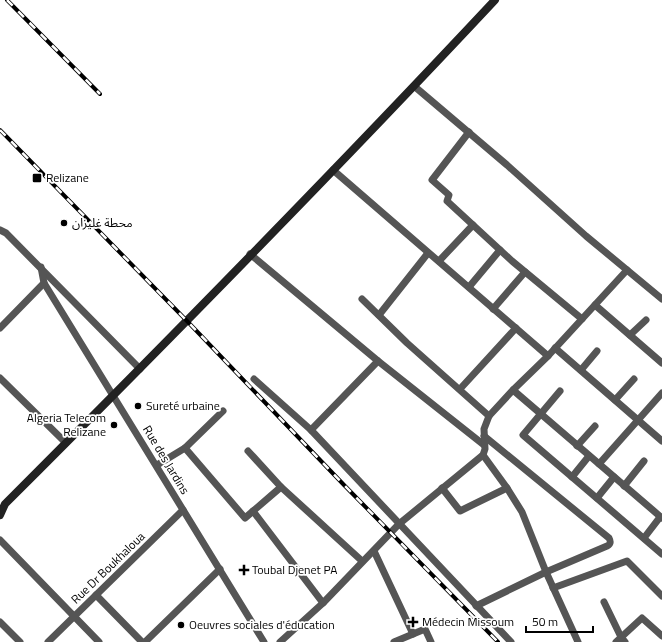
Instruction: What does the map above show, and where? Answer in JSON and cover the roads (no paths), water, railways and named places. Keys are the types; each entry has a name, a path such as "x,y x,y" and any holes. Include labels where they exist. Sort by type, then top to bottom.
{"street":[{"path":"0,515 2,503 66,443 140,369 250,254 334,170 496,0"},
{"path":"414,86 513,170 586,236 662,299"},
{"path":"469,132 432,180 449,195 446,201 525,272 582,319"},
{"path":"334,170 548,356"},
{"path":"439,261 473,225"},
{"path":"0,230 6,233 41,267 140,369"},
{"path":"469,287 500,250"},
{"path":"379,315 428,253"},
{"path":"250,254 378,361 484,445"},
{"name":"Rue des Jardins","path":"41,267 44,283 157,465 264,642"},
{"path":"280,642 323,603 399,524 483,455 485,449 484,429 489,416 512,390 548,356 627,270"},
{"path":"493,309 525,272"},
{"path":"0,328 44,283"},
{"path":"362,298 408,343 489,416"},
{"path":"595,304 662,363"},
{"path":"630,335 646,320"},
{"path":"460,390 516,328"},
{"path":"555,348 638,420 661,437"},
{"path":"581,370 597,352"},
{"path":"311,430 378,361"},
{"path":"0,378 66,443"},
{"path":"254,379 311,430 511,642"},
{"path":"615,400 634,379"},
{"path":"512,390 661,517 644,538"},
{"path":"560,391 523,435 662,554"},
{"path":"599,464 662,393"},
{"path":"157,465 185,448 223,411"},
{"path":"577,446 595,426"},
{"path":"476,606 546,572 607,546 611,542 609,538 484,436"},
{"path":"185,448 245,518 281,487"},
{"path":"248,451 281,487 362,561"},
{"path":"483,455 522,512 546,572 578,642"},
{"path":"572,477 589,456"},
{"path":"624,486 644,461"},
{"path":"597,498 614,477"},
{"path":"442,488 460,511 507,488"},
{"name":"Rue Dr Boukhaloua","path":"48,642 183,510"},
{"path":"253,511 323,603"},
{"path":"0,540 99,642"},
{"path":"374,551 413,634"},
{"path":"553,588 627,561 662,596"},
{"path":"145,642 220,569"},
{"path":"96,595 142,642"},
{"path":"604,602 620,640 642,618 662,636"},
{"path":"0,622 20,642"},
{"path":"394,642 425,629 431,642"}],"railway":[{"path":"7,0 100,94"},
{"path":"0,130 498,642"}],"place":[{"name":"Relizane","path":"37,178"},
{"name":"محطة غليزان","path":"64,223"},
{"name":"Sureté urbaine","path":"138,406"},
{"name":"Algeria Telecom Relizane","path":"114,425"},
{"name":"Toubal Djenet PA","path":"244,570"},
{"name":"Médecin Missoum","path":"413,622"},
{"name":"Oeuvres sociales d'éducation","path":"181,625"}]}
